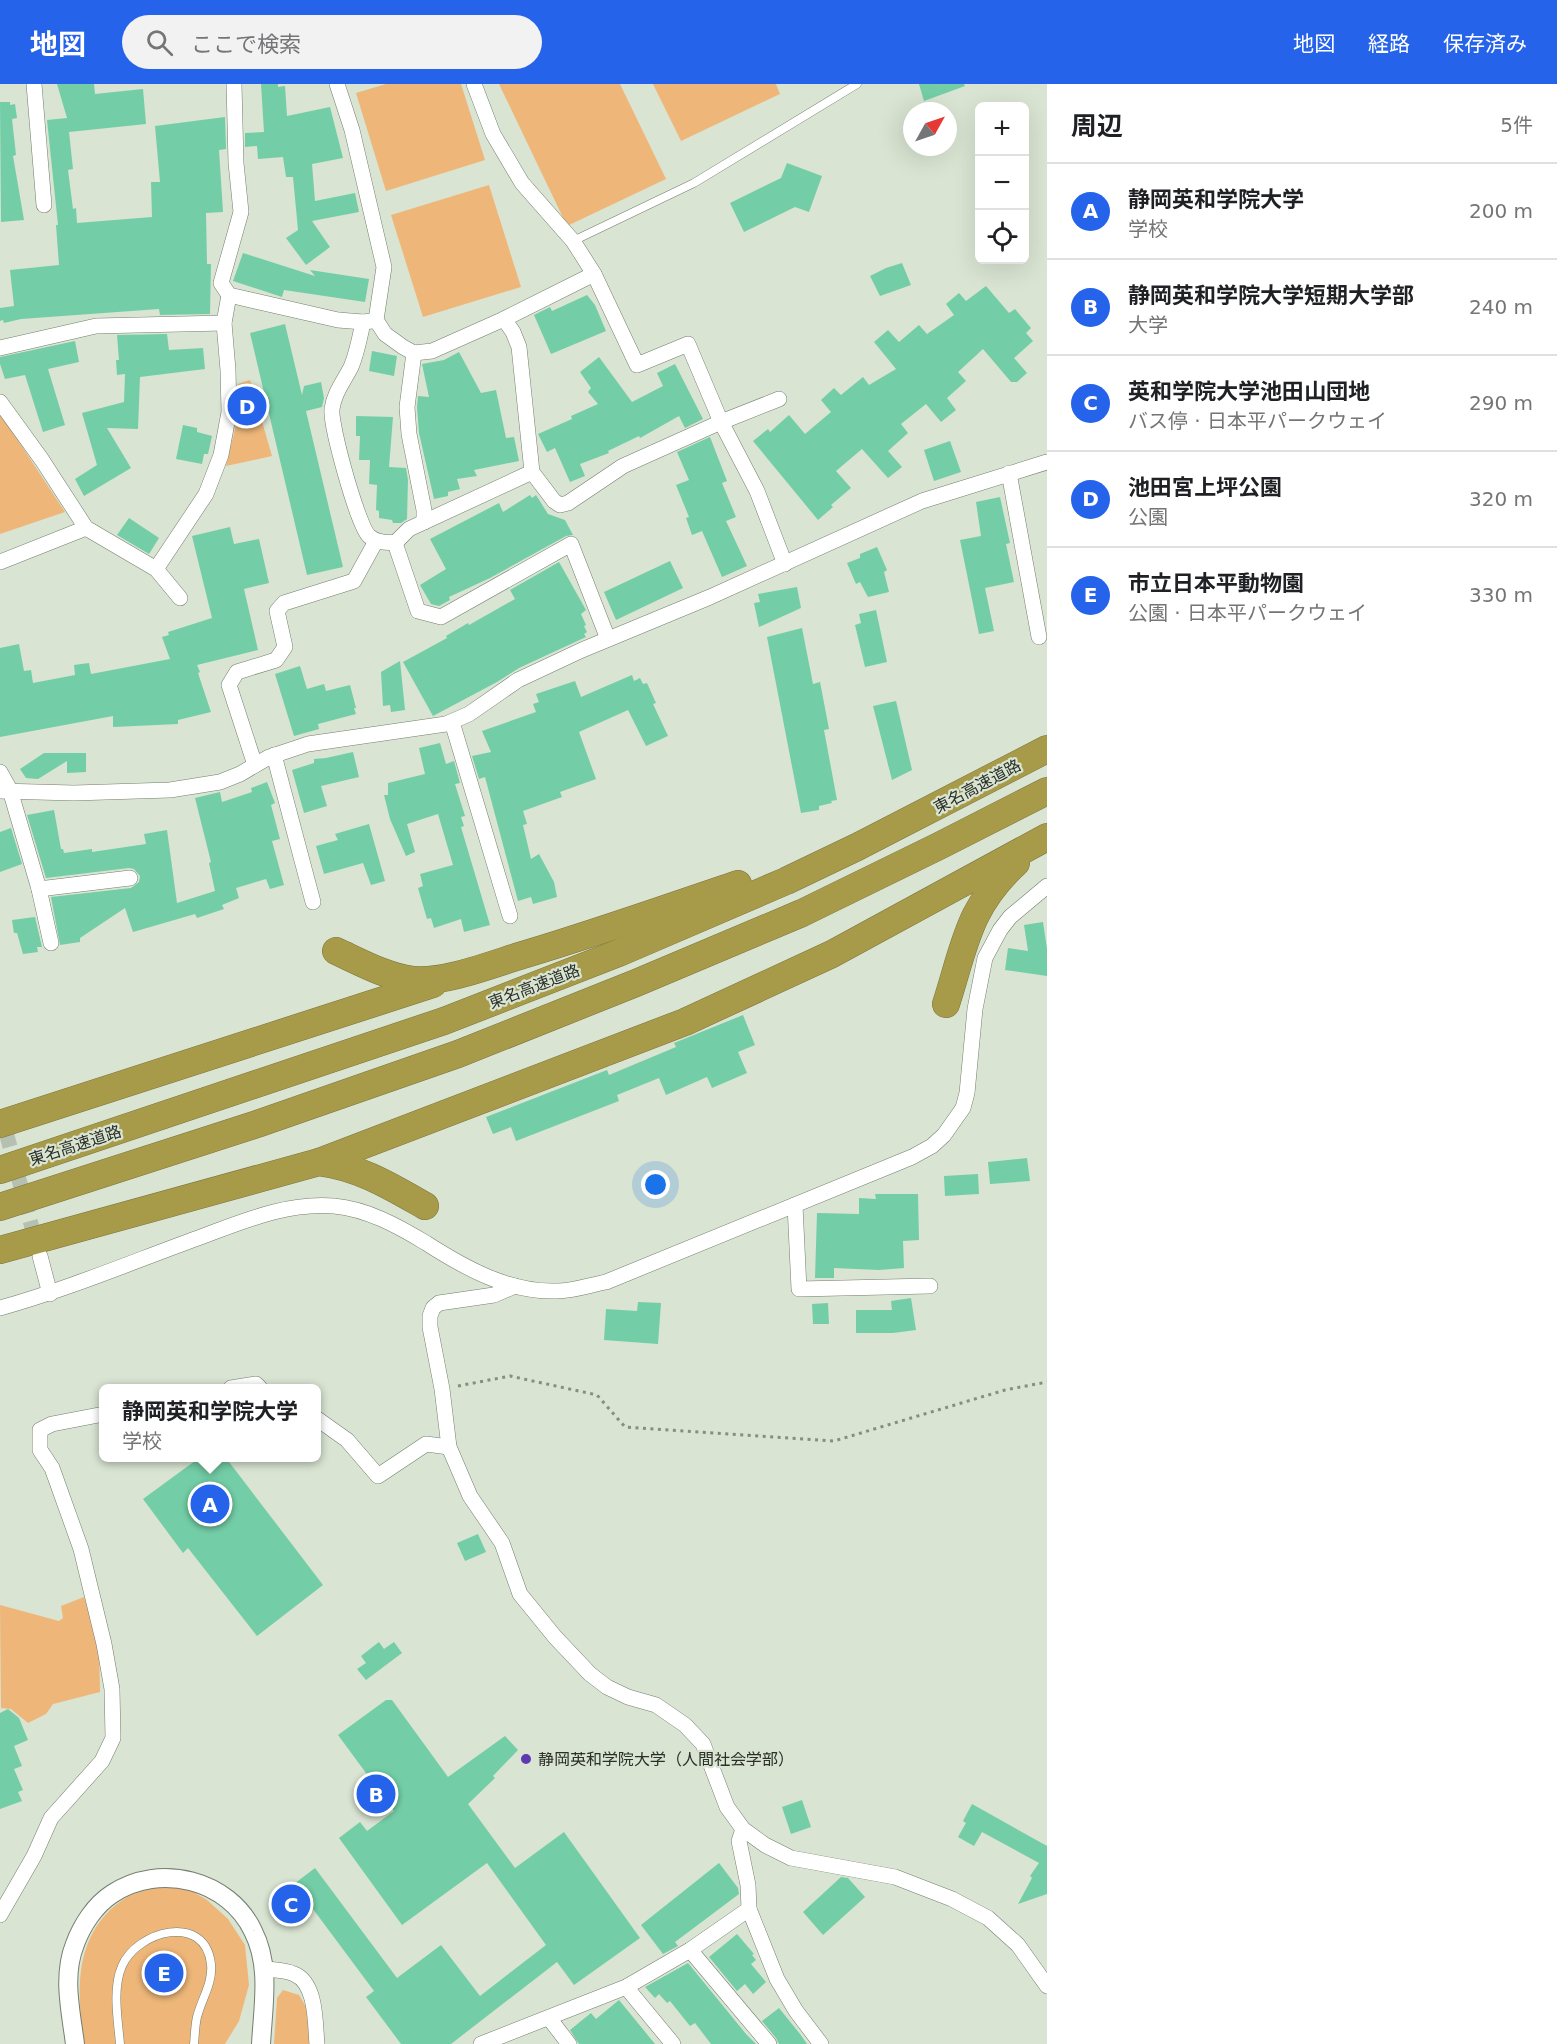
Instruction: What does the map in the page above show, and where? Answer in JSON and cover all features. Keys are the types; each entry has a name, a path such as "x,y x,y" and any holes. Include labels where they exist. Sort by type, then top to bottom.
{"highway":[{"name":"東名高速道路","path":"0,1170 444,1021 621,952 786,881 940,806 1047,749"},
{"name":"東名高速道路","path":"0,1208 257,1124 469,1049 636,983 802,913 1047,791"},
{"path":"0,1124 591,934 877,833 940,806"},
{"path":"0,1250 319,1162 685,1022 832,954 1047,837"},
{"path":"946,1004 964,941 990,889 1022,858 1047,842"},
{"path":"336,951 379,970 413,980 433,980 485,967"},
{"path":"319,1162 349,1167 366,1173 425,1206"}],"street":[{"path":"34,84 44,206"},
{"path":"234,84 236,163 241,212 221,283 229,295 338,320 369,321 414,353 432,351 504,319 594,274"},
{"path":"337,84 352,130 384,267 382,285 351,366 335,397 332,411 336,435 358,516 368,536 376,541 395,543"},
{"path":"474,84 493,134 522,183 573,241 594,274 637,365 688,344 721,422 757,491 784,564"},
{"path":"156,568 206,494 222,454 229,412 224,323 229,295"},
{"path":"504,319 519,347 532,472 554,501 560,505 623,466 779,399"},
{"path":"0,348 96,326 224,323"},
{"path":"414,353 407,407 409,434 424,510 424,522"},
{"path":"0,402 42,460 86,528 156,568 180,598"},
{"path":"5,790 74,793 170,790 220,782 274,755 308,744 446,724 469,714 518,680 608,639 710,597 922,501 1047,462"},
{"path":"395,543 409,529 532,472"},
{"path":"1009,473 1039,637"},
{"path":"0,562 86,528"},
{"path":"255,765 229,685 237,672 276,660 285,647 277,611 284,603 354,581 376,541"},
{"path":"395,543 418,611 441,617 571,544 608,639"},
{"path":"452,722 510,916"},
{"path":"274,755 313,902"},
{"path":"0,772 39,889 51,943"},
{"path":"39,889 130,878"},
{"path":"0,1308 50,1294 263,1215 310,1205 336,1206 360,1211 389,1222 466,1267 515,1286 557,1291 606,1282 912,1157 932,1146 950,1128 963,1108 967,1094 975,1009 986,958 1000,930 1010,917 1047,886"},
{"path":"795,1204 799,1289 930,1286"},
{"path":"40,1256 50,1294"},
{"path":"515,1286 495,1295 439,1304 433,1308 430,1327 442,1389 449,1447 470,1496 502,1543 520,1594 555,1637 590,1674 617,1692 656,1705 685,1725 703,1744 727,1807 743,1829 765,1845 791,1858 895,1876 961,1904 988,1918 1018,1945 1047,1986"},
{"path":"0,1915 34,1856 51,1818 102,1761 113,1738 112,1689 104,1644 81,1549 52,1468 40,1450 40,1430 52,1424 99,1414"},
{"path":"321,1422 347,1440 378,1476 426,1444 449,1447"},
{"path":"743,1829 739,1841 748,1885 749,1909 777,1979 796,2011 821,2044"},
{"path":"75,2044 68,1990 69,1965 82,1928 95,1909 111,1894 130,1884 147,1880 184,1879 202,1884 224,1895 242,1912 254,1933 265,1969 261,2044"},
{"path":"481,2044 626,1987 690,1950 749,1909"},
{"path":"690,1950 769,2044"},
{"path":"265,1969 296,1974 304,1982 313,2003 317,2044"},
{"path":"626,1987 673,2044"},
{"path":"549,2018 570,2044"}],"lane":[{"path":"573,241 694,183 857,84"},
{"path":"120,2044 116,1991 121,1967 130,1953 143,1942 159,1934 177,1931 193,1935 204,1945 211,1962 210,1980 198,2015 194,2044"}],"path":[{"path":"442,1389 510,1376 597,1395 625,1427 834,1441 1005,1390 1047,1382"}],"shaded area":[{"path":"386,84 461,84 485,160 386,191 356,93"},
{"path":"499,84 620,84 666,179 567,226"},
{"path":"653,84 776,84 780,94 681,141"},
{"path":"489,185 521,287 423,317 391,215"},
{"path":"250,380 272,456 226,466 235,429 238,384"},
{"path":"0,413 65,512 0,534"},
{"path":"84,1597 99,1644 100,1692 53,1704 46,1714 28,1723 11,1709 1,1708 0,1605 59,1621 63,1618 61,1606"},
{"path":"158,1887 187,1888 207,1900 228,1919 245,1945 249,1985 239,2021 225,2044 85,2044 80,1982 82,1963 88,1944 97,1926 127,1897"},
{"path":"283,1990 299,1995 308,2010 309,2044 274,2044 277,1998"}],"building":[{"path":"57,84 94,84 95,94 143,89 146,124 69,132 73,169 68,170 77,223 152,217 151,182 160,182 155,126 225,117 226,149 219,150 223,212 206,213 207,264 211,264 210,314 160,315 159,309 21,319 4,323 3,320 0,321 0,308 14,306 10,270 59,265 56,225 58,225 47,120 67,118"},
{"path":"261,84 285,86 287,116 330,107 343,158 312,164 315,201 355,193 359,212 312,221 330,247 306,265 286,238 298,230 293,177 286,177 283,157 258,159 257,146 245,147 245,133 264,132"},
{"path":"919,84 964,84 965,86 924,101"},
{"path":"0,102 15,104 17,118 12,119 16,155 13,156 24,220 1,222"},
{"path":"787,163 822,176 809,212 795,207 744,232 730,203 781,178"},
{"path":"243,253 315,276 310,270 369,279 365,302 284,290 282,297 233,281"},
{"path":"902,263 911,285 880,296 870,276"},
{"path":"986,286 1009,313 1015,309 1031,328 1026,333 1033,341 1014,358 1027,373 1017,382 1011,382 983,349 958,372 966,381 947,398 956,410 941,422 926,404 901,424 908,433 888,451 902,467 888,478 862,449 836,471 851,488 818,520 753,441 768,429 770,432 789,415 805,434 831,412 821,400 834,388 841,395 863,377 869,385 896,369 874,342 888,330 899,342 919,325 927,334 954,315 946,304 959,293 966,301"},
{"path":"587,295 595,305 606,331 551,354 534,315 550,307 552,311"},
{"path":"285,324 302,395 304,386 321,382 324,398 322,407 306,411 343,567 307,575 250,333"},
{"path":"167,334 169,350 203,348 205,369 140,377 138,429 107,428 131,468 84,496 75,479 97,465 82,413 124,402 125,374 117,375 116,360 119,360 117,335"},
{"path":"75,341 79,362 48,369 65,425 43,432 25,375 5,379 0,357"},
{"path":"372,351 397,356 394,376 369,371"},
{"path":"459,352 481,393 496,390 506,438 514,437 519,461 474,470 477,476 457,479 460,489 448,492 448,496 434,499 419,433 418,396 429,397 422,364 444,360"},
{"path":"599,357 632,402 663,386 657,373 675,364 703,419 685,428 679,416 640,438 639,436 608,451 609,453 580,464 585,476 570,482 555,448 547,452 538,434 598,404 588,392 591,388 580,372"},
{"path":"356,416 393,417 389,467 406,468 408,480 407,519 401,523 379,518 379,511 376,510 377,485 369,484 370,460 359,460 360,436 356,436"},
{"path":"183,425 197,428 197,432 212,436 208,454 204,454 202,464 176,459"},
{"path":"710,437 727,481 722,483 736,517 726,521 747,566 722,577 702,531 692,535 686,518 689,517 676,485 689,480 677,452"},
{"path":"950,441 961,472 934,481 924,450"},
{"path":"530,495 532,498 536,495 548,514 565,520 573,535 566,536 490,578 449,597 450,600 439,606 431,604 420,585 446,569 430,539 499,503 503,512"},
{"path":"1000,497 1010,543 1006,544 1014,582 985,588 994,631 979,634 960,540 981,536 976,502"},
{"path":"129,518 159,538 149,554 117,535"},
{"path":"230,527 234,544 259,539 269,583 244,589 258,650 197,665 211,712 178,720 178,724 113,727 113,716 0,737 0,648 19,644 24,671 31,670 33,683 75,675 74,665 89,663 91,674 170,659 162,637 169,635 168,632 212,618 192,536"},
{"path":"877,547 887,570 884,572 889,592 868,597 860,582 856,584 847,563 860,558 860,554"},
{"path":"670,561 683,588 616,620 604,592"},
{"path":"559,562 586,610 581,614 586,625 584,626 587,632 584,634 586,637 519,668 433,716 403,662 447,638 446,636 468,623 469,625 515,599 510,590"},
{"path":"797,587 801,608 759,627 754,603 760,602 758,594"},
{"path":"876,610 887,662 865,667 855,625 861,623 859,614"},
{"path":"802,628 813,684 820,682 829,729 824,730 837,800 819,806 819,810 801,813 767,637"},
{"path":"400,661 405,710 391,712 390,705 383,706 381,672"},
{"path":"300,666 307,689 324,684 326,691 350,685 356,714 318,724 319,729 294,736 275,674"},
{"path":"632,675 634,681 640,678 643,684 647,683 656,703 653,704 668,736 646,746 628,710 579,732 596,779 560,792 562,797 523,811 527,824 523,825 531,859 539,854 554,882 557,897 533,904 531,897 518,901 485,777 479,779 472,756 491,752 482,731 536,712 533,704 539,702 536,694 575,681 581,697"},
{"path":"896,701 912,770 892,780 873,706"},
{"path":"440,743 446,764 454,761 460,783 455,784 465,816 461,817 464,826 461,827 490,925 464,932 461,919 434,928 431,918 427,919 418,888 423,886 420,874 453,865 438,814 407,824 415,852 406,856 390,819 384,795 388,795 388,783 425,774 419,748"},
{"path":"353,752 359,777 321,786 327,806 304,813 292,770 314,763 314,759"},
{"path":"44,753 86,753 86,772 67,773 67,761 38,779 26,778 20,769"},
{"path":"267,782 275,803 271,805 280,839 272,841 284,885 270,889 266,879 236,888 239,898 222,905 224,909 197,918 195,914 133,932 125,908 80,938 80,942 60,945 51,897 131,888 139,882 140,876 134,869 129,868 46,878 27,815 54,810 61,849 64,853 92,849 92,852 146,844 144,834 167,830 177,903 215,891 209,863 211,862 195,798 220,792 222,802 252,792 251,788"},
{"path":"369,824 385,881 371,885 363,863 324,874 316,846 338,840 335,834"},
{"path":"11,828 22,864 0,872 0,832"},
{"path":"35,917 42,947 37,947 38,952 23,954 17,933 14,933 12,920"},
{"path":"1043,922 1047,949 1047,976 1005,970 1008,948 1028,951 1024,925"},
{"path":"743,1015 755,1045 738,1052 747,1073 712,1088 707,1077 666,1095 659,1078 617,1095 619,1101 516,1141 511,1127 493,1134 486,1117 607,1070 609,1075 676,1047 674,1043"},
{"path":"1027,1158 1030,1181 990,1184 988,1162"},
{"path":"978,1174 979,1194 945,1196 944,1176"},
{"path":"875,1194 918,1194 919,1240 903,1241 904,1268 879,1270 834,1268 834,1278 815,1278 817,1213 859,1214 859,1198 876,1199"},
{"path":"911,1298 916,1330 893,1333 856,1333 856,1310 892,1310 891,1301"},
{"path":"638,1302 661,1303 658,1344 604,1340 606,1309 637,1311"},
{"path":"828,1303 829,1324 813,1324 812,1304"},
{"path":"194,1462 229,1462 323,1585 257,1636 188,1548 183,1553 143,1499"},
{"path":"478,1534 486,1552 465,1561 457,1543"},
{"path":"379,1642 384,1649 394,1642 402,1653 366,1680 357,1669 366,1663 361,1656"},
{"path":"386,1700 392,1700 448,1777 505,1736 518,1750 493,1776 495,1778 468,1804 515,1868 564,1832 640,1938 574,1985 557,1962 451,2044 401,2044 366,1997 374,1991 307,1901 289,1913 280,1901 298,1889 294,1884 315,1868 397,1978 441,1945 480,1996 546,1945 487,1863 402,1925 339,1838 360,1822 367,1831 394,1811 338,1735"},
{"path":"8,1709 19,1718 28,1740 14,1746 22,1766 14,1769 23,1790 18,1792 22,1801 0,1809 0,1713"},
{"path":"802,1800 811,1827 791,1834 782,1807"},
{"path":"972,1804 1047,1846 1047,1894 1018,1904 1032,1878 1030,1876 1039,1863 982,1832 974,1846 958,1837 966,1823 963,1821"},
{"path":"719,1863 738,1888 739,1894 675,1942 678,1946 663,1954 641,1925"},
{"path":"841,1877 848,1878 865,1897 823,1935 803,1912"},
{"path":"737,1934 754,1954 752,1955 756,1960 751,1964 766,1982 753,1994 745,1984 737,1991 709,1957"},
{"path":"688,1963 756,2044 711,2044 695,2023 690,2026 670,2001 667,2003 659,1994 655,1998 645,1987"},
{"path":"619,2000 655,2044 579,2044 570,2030 591,2013 596,2019"},
{"path":"779,2008 807,2044 779,2044 762,2021"}],"tunnel":[{"path":"0,1110 37,1246"}],"place":[{"name":"池田宮上坪公園","path":"247,406"},
{"name":"静岡英和学院大学","path":"210,1504"},
{"name":"静岡英和学院大学（人間社会学部）","path":"526,1759"},
{"name":"静岡英和学院大学短期大学部","path":"376,1794"},
{"name":"英和学院大学池田山団地","path":"291,1904"},
{"name":"市立日本平動物園","path":"164,1973"}]}
